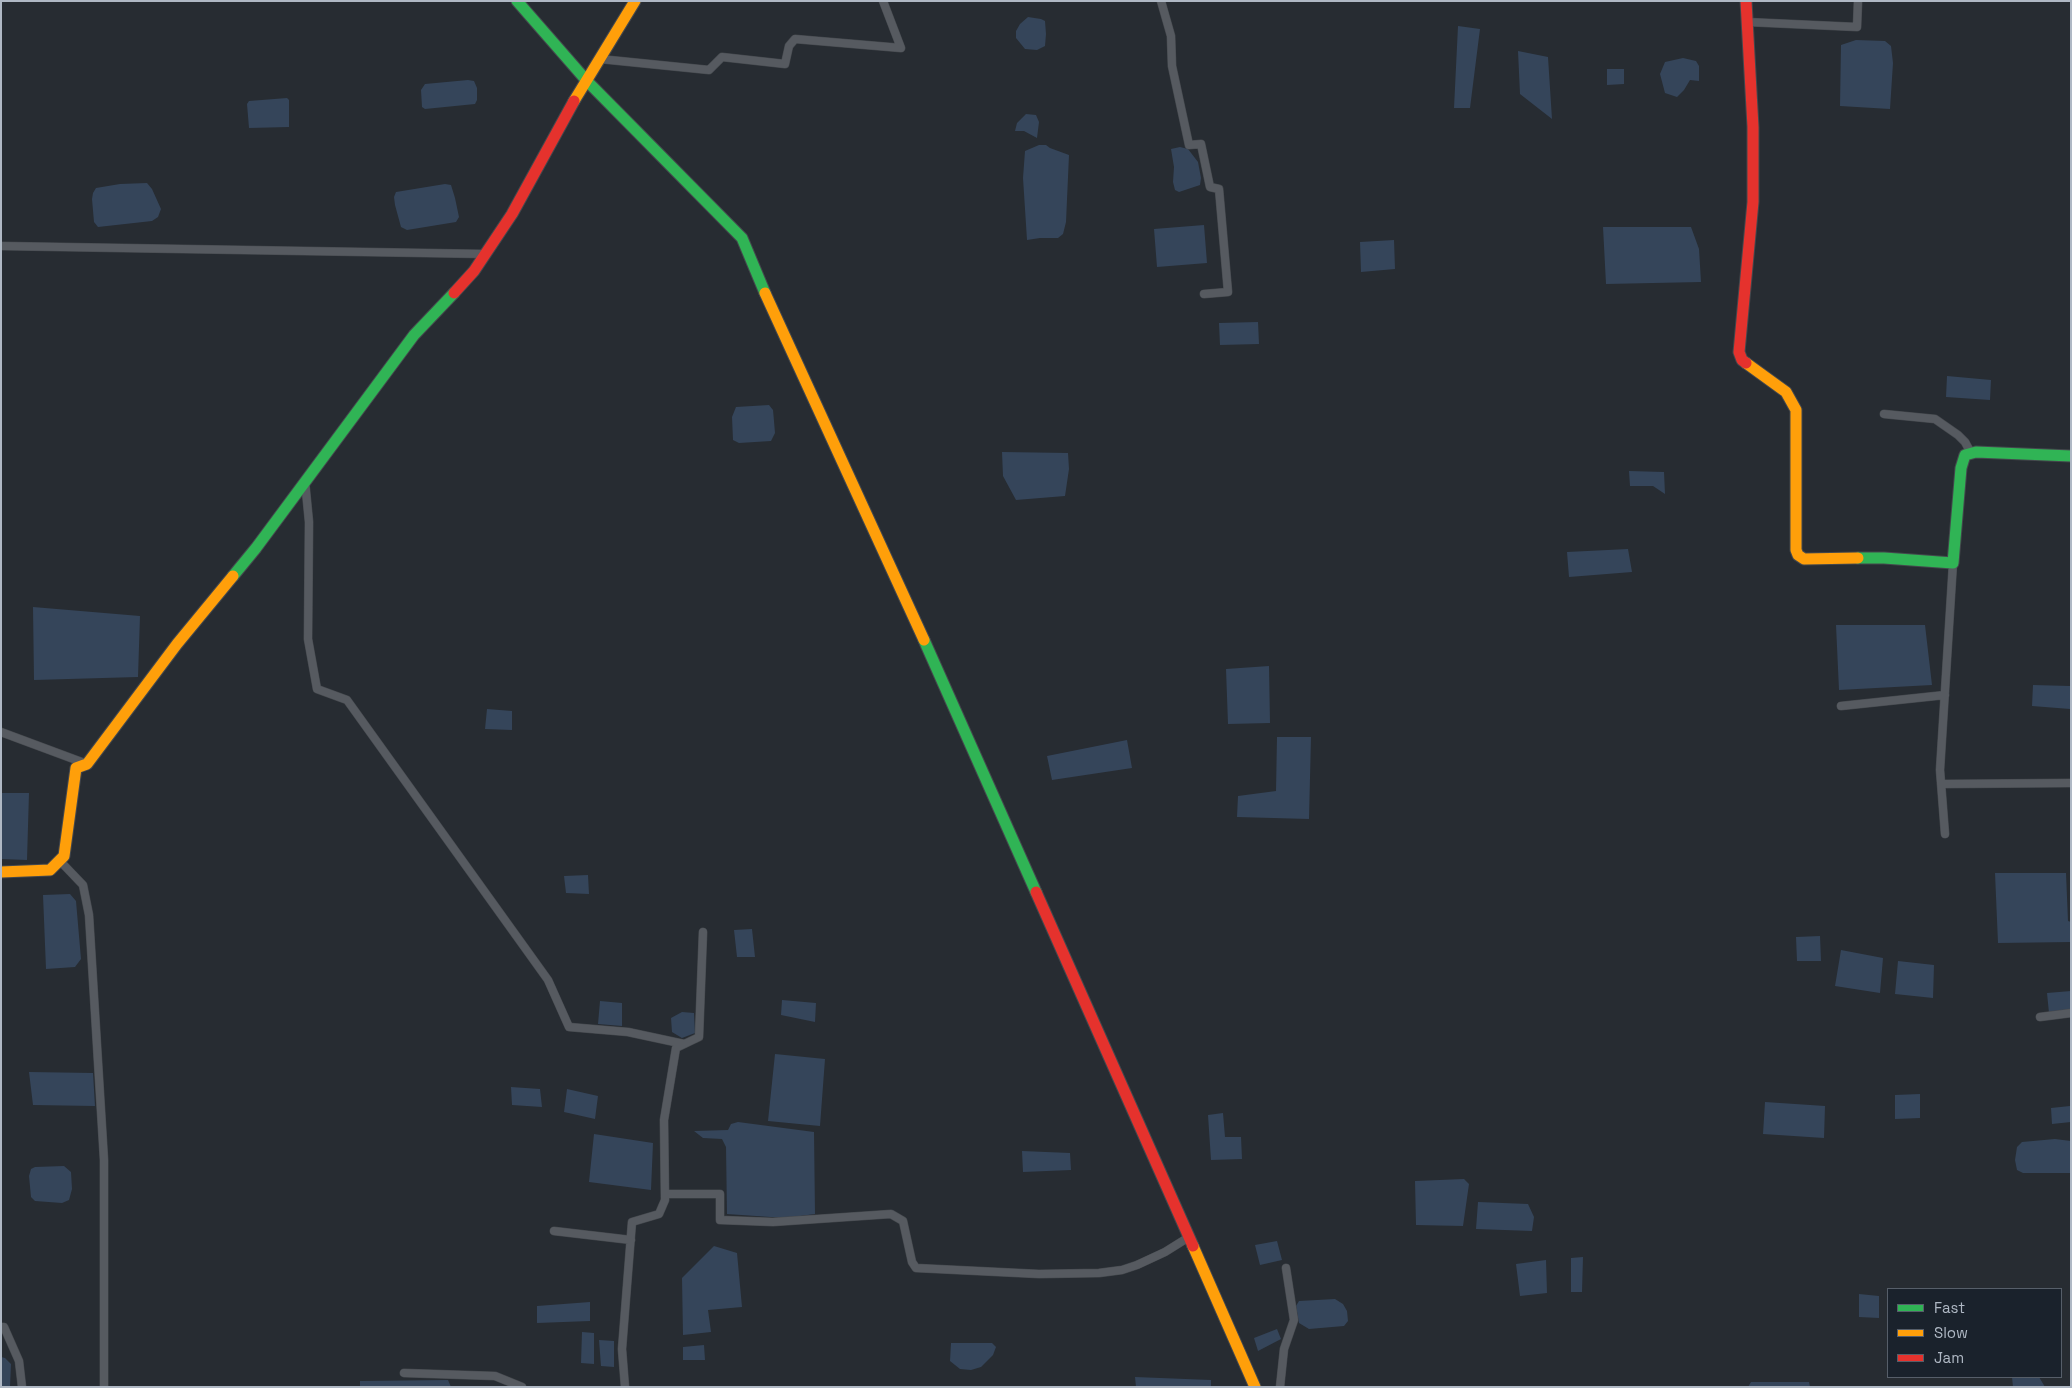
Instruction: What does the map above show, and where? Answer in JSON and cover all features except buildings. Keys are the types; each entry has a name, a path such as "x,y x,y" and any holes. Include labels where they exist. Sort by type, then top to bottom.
{"street":[{"path":"517,1 586,80 742,238 764,291 941,678 1255,1387"},
{"path":"1,872 50,870 64,856 76,768 86,764 177,644 256,548 414,335 474,271 512,214 586,80 635,1"},
{"path":"600,59 709,70 722,57 785,64 789,46 795,39 902,48 883,1"},
{"path":"1161,1 1171,36 1172,66 1189,145 1200,144 1210,187 1219,189 1228,292 1204,294"},
{"path":"1746,1 1753,127 1753,202 1739,352 1742,360 1786,392 1796,410 1796,550 1798,555 1804,558 1884,558 1952,563"},
{"path":"1747,22 1857,27 1858,1"},
{"path":"1,246 486,254"},
{"path":"1884,414 1935,419 1958,435 1965,442 1971,453"},
{"path":"1945,834 1940,770 1952,563 1961,468 1965,455 1976,452 2071,456"},
{"path":"305,480 308,522 308,639 317,689 346,700 548,980 569,1027 628,1032 684,1044"},
{"path":"1841,706 1945,694"},
{"path":"1,732 86,764"},
{"path":"1941,784 2071,783"},
{"path":"60,861 83,885 89,915 104,1160 104,1387"},
{"path":"625,1387 622,1349 632,1222 659,1214 665,1200 664,1120 676,1048 699,1036 703,932"},
{"path":"2040,1017 2071,1014"},
{"path":"665,1194 720,1194 720,1220 773,1222 891,1214 903,1221 912,1262 916,1268 1040,1274 1106,1272 1122,1270 1137,1265 1166,1252 1188,1237"},
{"path":"554,1231 631,1240"},
{"path":"1280,1387 1284,1349 1294,1320 1286,1268"},
{"path":"1,1327 4,1327 19,1361 22,1387"},
{"path":"404,1373 495,1376 522,1387"}],"water":[{"path":"1028,17 1045,21 1045,46 1037,50 1025,49 1016,38 1016,31 1020,24"},
{"path":"1458,26 1480,29 1470,108 1454,108"},
{"path":"1856,40 1885,41 1891,46 1893,63 1890,109 1840,106 1841,45"},
{"path":"1518,51 1548,57 1552,119 1520,94"},
{"path":"1683,58 1696,61 1699,66 1699,81 1690,80 1677,97 1665,93 1660,74 1665,62"},
{"path":"1607,69 1624,69 1624,84 1607,85"},
{"path":"474,81 477,88 475,104 425,109 422,107 421,90 425,84"},
{"path":"287,98 289,100 289,127 249,128 247,104 249,101"},
{"path":"1026,114 1036,115 1039,122 1037,138 1024,131 1015,131 1017,123"},
{"path":"1039,145 1046,145 1069,155 1066,222 1063,234 1058,238 1027,240 1023,178 1025,151"},
{"path":"1180,147 1188,149 1198,162 1201,178 1200,185 1179,192 1175,190 1173,182 1174,167 1171,149"},
{"path":"147,183 152,189 161,209 158,217 152,221 98,227 94,222 92,199 96,188 120,184"},
{"path":"445,184 451,185 455,198 459,217 456,222 407,230 401,227 395,205 394,197 396,192"},
{"path":"1204,225 1207,263 1157,267 1154,229"},
{"path":"1603,227 1691,227 1699,249 1701,282 1606,284"},
{"path":"1394,240 1395,269 1361,272 1360,242"},
{"path":"1258,322 1259,344 1220,345 1219,323"},
{"path":"1947,376 1991,380 1990,400 1946,397"},
{"path":"769,405 773,410 775,433 771,441 739,443 733,440 732,417 736,407"},
{"path":"1002,452 1068,453 1069,469 1065,496 1016,500 1003,476"},
{"path":"1629,471 1664,472 1665,494 1653,486 1630,486"},
{"path":"1628,549 1632,572 1569,577 1567,552"},
{"path":"33,607 140,616 138,677 34,680"},
{"path":"1836,625 1925,625 1932,685 1839,690"},
{"path":"1269,666 1270,723 1228,724 1226,669"},
{"path":"2033,685 2070,686 2070,709 2032,706"},
{"path":"487,709 512,711 512,730 485,729"},
{"path":"1277,737 1311,737 1309,819 1237,817 1238,796 1276,791"},
{"path":"1127,740 1132,768 1052,780 1047,756"},
{"path":"2,793 29,793 27,860 1,859"},
{"path":"1995,873 2066,873 2071,942 1998,943"},
{"path":"588,875 589,894 566,893 564,876"},
{"path":"70,894 76,901 81,959 75,967 46,969 43,895"},
{"path":"752,929 755,957 737,957 734,930"},
{"path":"1820,936 1821,961 1797,961 1796,937"},
{"path":"1841,950 1883,958 1880,993 1835,986"},
{"path":"1898,961 1934,965 1933,998 1895,994"},
{"path":"2071,991 2071,1010 2049,1013 2047,993"},
{"path":"782,1000 816,1003 815,1022 781,1015"},
{"path":"600,1001 622,1003 622,1026 598,1024"},
{"path":"682,1012 694,1013 695,1033 682,1038 672,1032 671,1018"},
{"path":"775,1054 825,1059 820,1126 768,1121"},
{"path":"29,1072 93,1073 95,1106 33,1105"},
{"path":"511,1087 540,1089 542,1107 512,1105"},
{"path":"567,1089 598,1096 595,1119 564,1112"},
{"path":"1920,1094 1920,1118 1895,1119 1895,1095"},
{"path":"1765,1102 1825,1106 1824,1138 1763,1134"},
{"path":"2070,1106 2071,1122 2052,1124 2051,1108"},
{"path":"1223,1113 1225,1137 1241,1137 1242,1159 1211,1160 1208,1115"},
{"path":"738,1122 814,1132 815,1214 785,1218 727,1214 726,1147 722,1139 703,1138 694,1131 728,1130 731,1124"},
{"path":"594,1134 653,1143 651,1190 589,1182"},
{"path":"2055,1139 2071,1141 2071,1173 2023,1173 2017,1170 2015,1160 2017,1147 2022,1142"},
{"path":"1022,1151 1070,1153 1071,1170 1023,1172"},
{"path":"64,1166 71,1172 72,1189 69,1200 62,1203 35,1201 31,1197 29,1176 31,1169 35,1167"},
{"path":"1464,1179 1469,1184 1463,1226 1416,1225 1415,1181"},
{"path":"1478,1202 1528,1204 1534,1217 1532,1231 1476,1229"},
{"path":"1277,1241 1282,1260 1260,1265 1255,1245"},
{"path":"714,1246 737,1253 742,1307 708,1310 711,1332 683,1335 682,1278"},
{"path":"1583,1257 1582,1292 1571,1292 1571,1258"},
{"path":"1546,1260 1547,1293 1520,1296 1516,1264"},
{"path":"1859,1294 1879,1296 1879,1318 1859,1317"},
{"path":"1335,1299 1343,1304 1347,1311 1348,1321 1344,1326 1309,1329 1299,1323 1296,1306 1299,1301"},
{"path":"590,1302 590,1321 537,1323 537,1306"},
{"path":"1277,1329 1281,1339 1258,1351 1254,1338"},
{"path":"582,1332 594,1333 594,1364 581,1363"},
{"path":"599,1340 614,1341 614,1367 601,1366"},
{"path":"951,1343 992,1343 996,1347 993,1355 981,1367 971,1370 960,1369 950,1361"},
{"path":"704,1345 705,1360 683,1360 683,1347"},
{"path":"1,1357 11,1364 10,1387 1,1387"},
{"path":"1135,1377 1211,1380 1211,1387 1136,1387"},
{"path":"2012,1378 2040,1378 2045,1387 2013,1387"},
{"path":"448,1380 451,1387 360,1387 360,1381"},
{"path":"1751,1382 1809,1382 1810,1387 1748,1387"}],"traffic: fast":[{"path":"517,1 586,80 742,238 765,293"},
{"path":"233,576 256,548 414,335 454,293"},
{"path":"1858,558 1953,563 1961,468 1965,455 1976,452 2071,456"},
{"path":"924,640 1036,892"}],"traffic: slow":[{"path":"574,101 635,1"},
{"path":"765,293 924,640"},
{"path":"1746,363 1786,392 1796,410 1796,550 1798,555 1804,559 1858,558"},
{"path":"1,872 50,870 64,856 76,768 87,764 177,644 233,576"},
{"path":"1193,1246 1255,1387"}],"traffic: jam":[{"path":"1746,1 1753,127 1753,202 1739,352 1742,360 1746,363"},
{"path":"454,293 474,271 512,214 574,101"},
{"path":"1036,892 1193,1246"}]}
